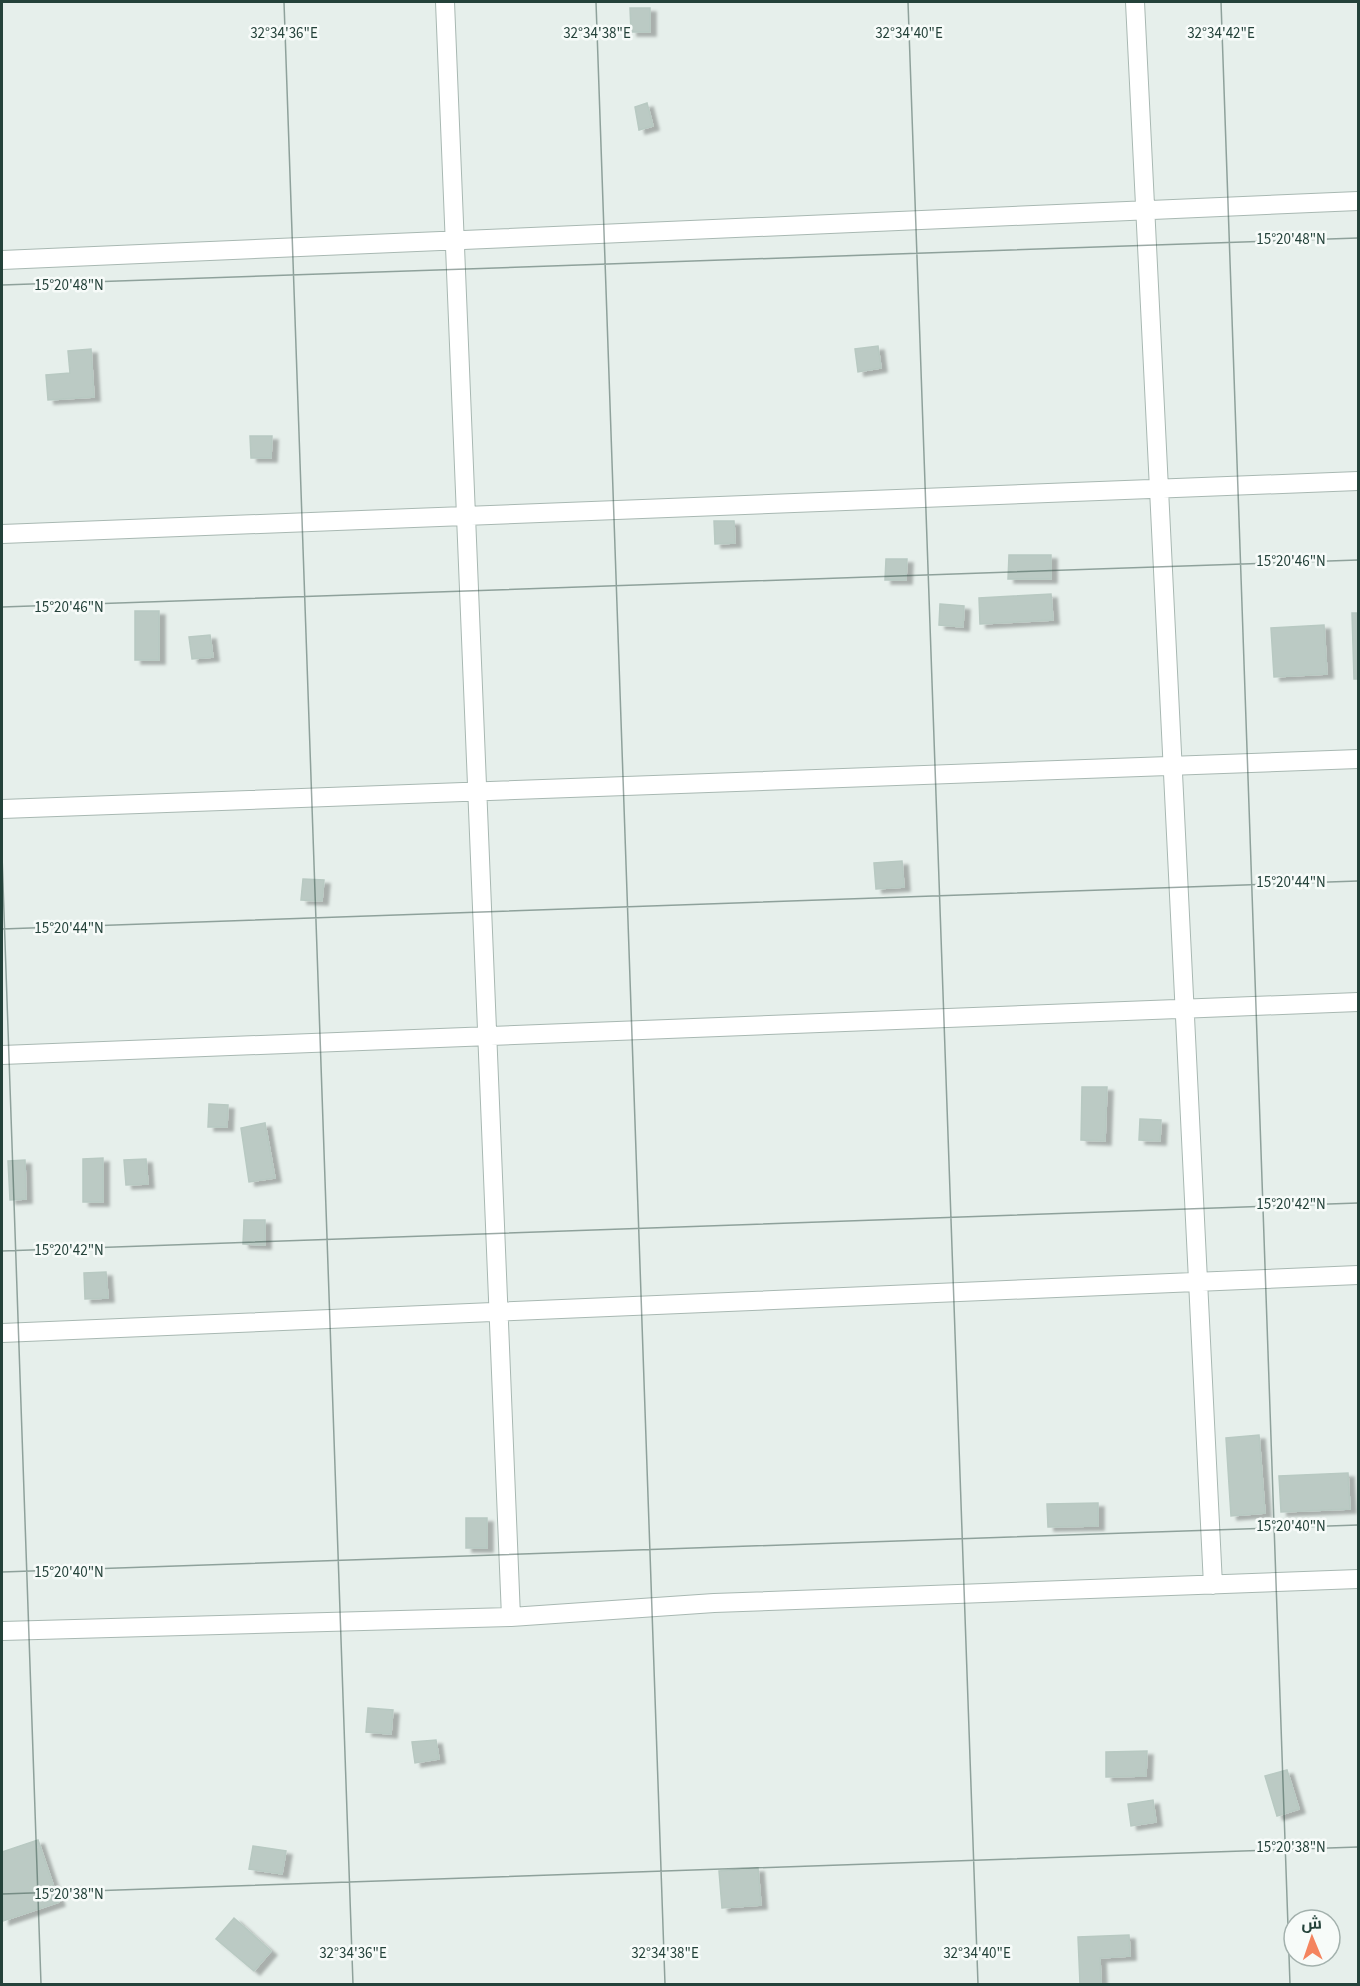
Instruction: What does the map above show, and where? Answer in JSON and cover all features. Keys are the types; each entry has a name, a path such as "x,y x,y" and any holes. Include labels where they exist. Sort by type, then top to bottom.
{"street":[{"path":"445,2 511,1617"},
{"path":"1135,2 1213,1585"},
{"path":"2,260 1359,201"},
{"path":"2,534 1359,481"},
{"path":"2,809 1359,759"},
{"path":"2,1055 1359,1002"},
{"path":"2,1333 1359,1275"},
{"path":"2,1631 511,1617 714,1603 1359,1579"}],"building":[{"path":"630,8 650,8 650,32 631,32"},
{"path":"647,103 653,126 639,130 635,107"},
{"path":"878,346 881,368 858,372 855,349"},
{"path":"91,349 94,397 48,400 46,375 70,373 68,351"},
{"path":"250,436 272,436 271,458 251,458"},
{"path":"714,521 734,521 735,543 715,544"},
{"path":"1009,555 1051,555 1051,579 1008,579"},
{"path":"886,559 907,559 906,580 885,580"},
{"path":"1051,594 1053,620 980,624 979,598"},
{"path":"940,604 964,606 963,627 939,625"},
{"path":"135,611 159,611 159,660 135,660"},
{"path":"1352,613 1358,613 1358,679 1354,679"},
{"path":"1324,625 1327,674 1274,677 1271,628"},
{"path":"210,635 213,657 192,659 189,637"},
{"path":"902,861 904,887 876,889 874,863"},
{"path":"303,879 324,880 322,901 301,900"},
{"path":"1082,1087 1107,1087 1105,1141 1081,1140"},
{"path":"209,1104 228,1105 227,1127 208,1127"},
{"path":"1140,1119 1161,1120 1160,1141 1139,1140"},
{"path":"265,1123 275,1178 249,1182 241,1128"},
{"path":"103,1158 103,1202 83,1202 83,1159"},
{"path":"146,1159 148,1184 126,1185 124,1160"},
{"path":"25,1160 26,1199 10,1200 8,1161"},
{"path":"244,1220 265,1220 265,1245 243,1244"},
{"path":"106,1272 108,1298 85,1299 84,1273"},
{"path":"1259,1435 1265,1513 1231,1516 1226,1438"},
{"path":"1348,1473 1350,1509 1281,1512 1279,1476"},
{"path":"1098,1503 1098,1526 1048,1527 1047,1504"},
{"path":"466,1518 487,1518 487,1548 466,1548"},
{"path":"368,1708 393,1710 391,1734 366,1732"},
{"path":"436,1740 439,1759 415,1763 412,1742"},
{"path":"1147,1751 1146,1776 1106,1777 1106,1752"},
{"path":"1287,1770 1299,1809 1277,1816 1265,1776"},
{"path":"1153,1800 1156,1822 1131,1826 1128,1804"},
{"path":"38,1840 59,1902 3,1921 2,1852"},
{"path":"253,1846 286,1851 282,1874 249,1869"},
{"path":"758,1868 761,1905 722,1908 719,1871"},
{"path":"234,1918 271,1951 254,1971 216,1939"},
{"path":"1129,1935 1130,1956 1100,1958 1101,1984 1080,1984 1078,1937"}]}
